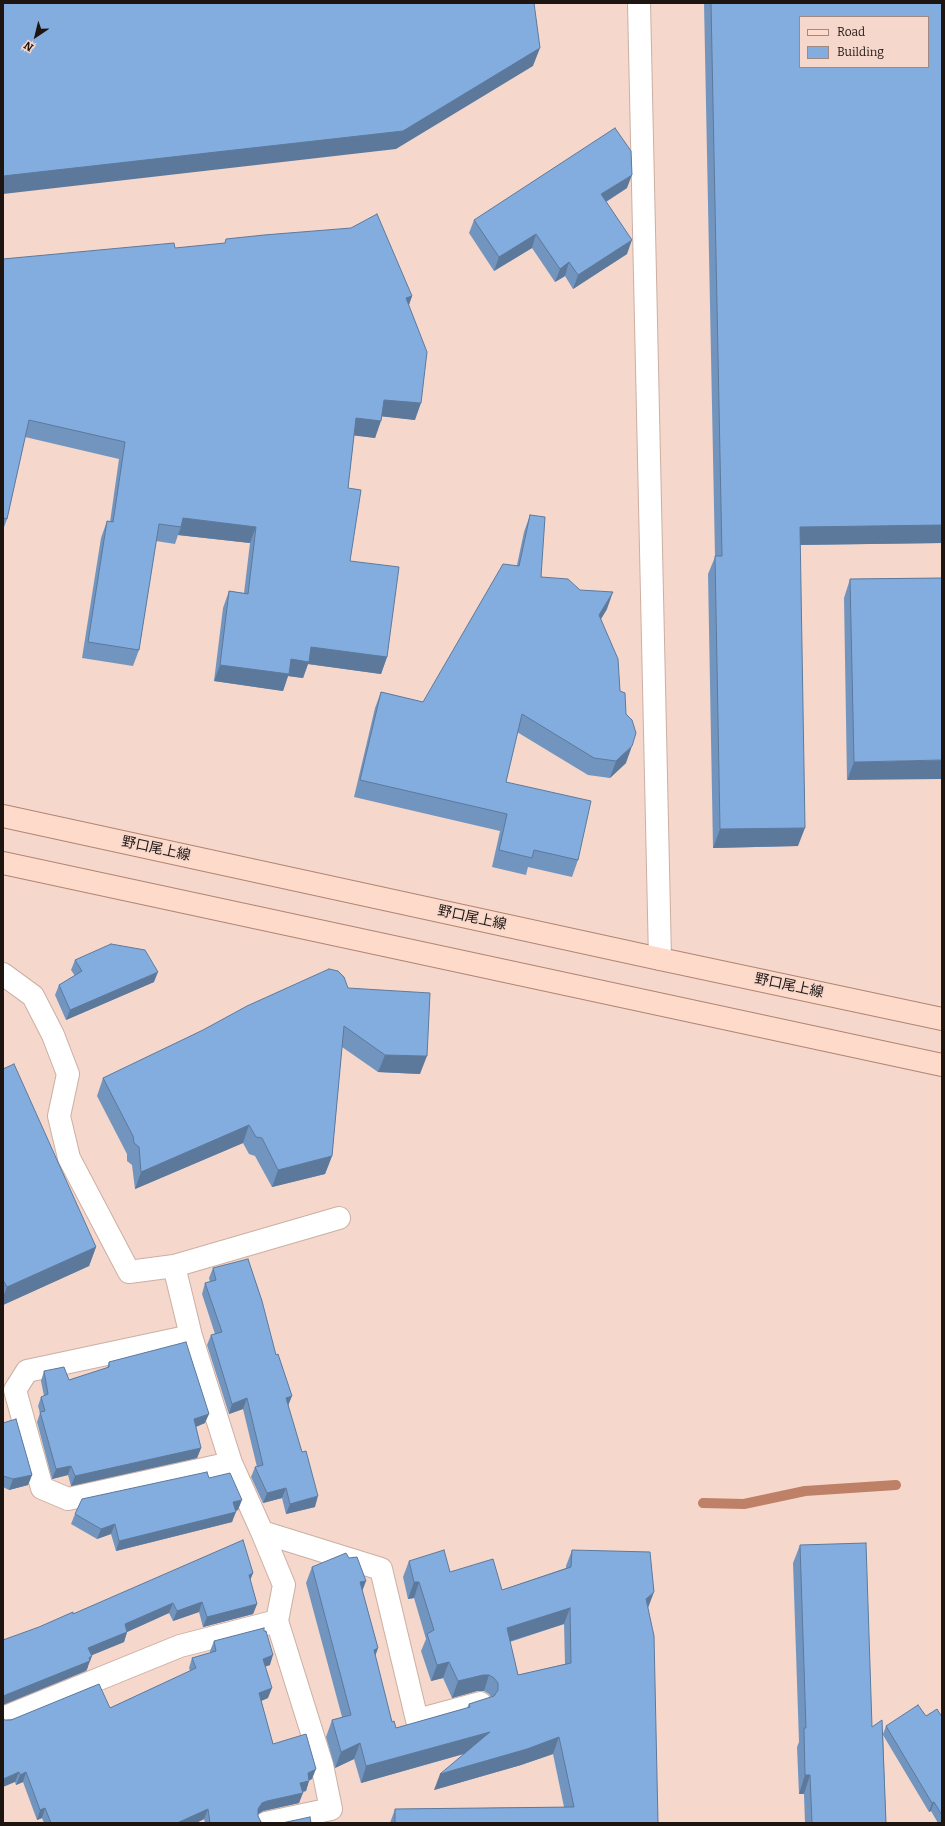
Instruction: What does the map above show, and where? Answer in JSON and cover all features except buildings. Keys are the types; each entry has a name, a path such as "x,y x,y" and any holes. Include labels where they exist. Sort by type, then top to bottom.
{"main road":[{"name":"野口尾上線","path":"3,816 942,1019"},
{"path":"3,863 942,1065"}],"street":[{"path":"639,3 660,959"},
{"path":"3,974 33,996 53,1035 68,1074 59,1116 69,1158 129,1272 174,1266 339,1218"},
{"path":"174,1266 191,1336 230,1464 262,1532 284,1585 277,1621 322,1765 332,1816 266,1823"},
{"path":"191,1336 27,1371 15,1390 42,1488 68,1499 230,1464"},
{"path":"262,1532 381,1569 417,1720 480,1703"},
{"path":"3,1718 180,1646 277,1621"}],"waterway":[{"path":"703,1503 744,1504 805,1491 896,1485"}]}
